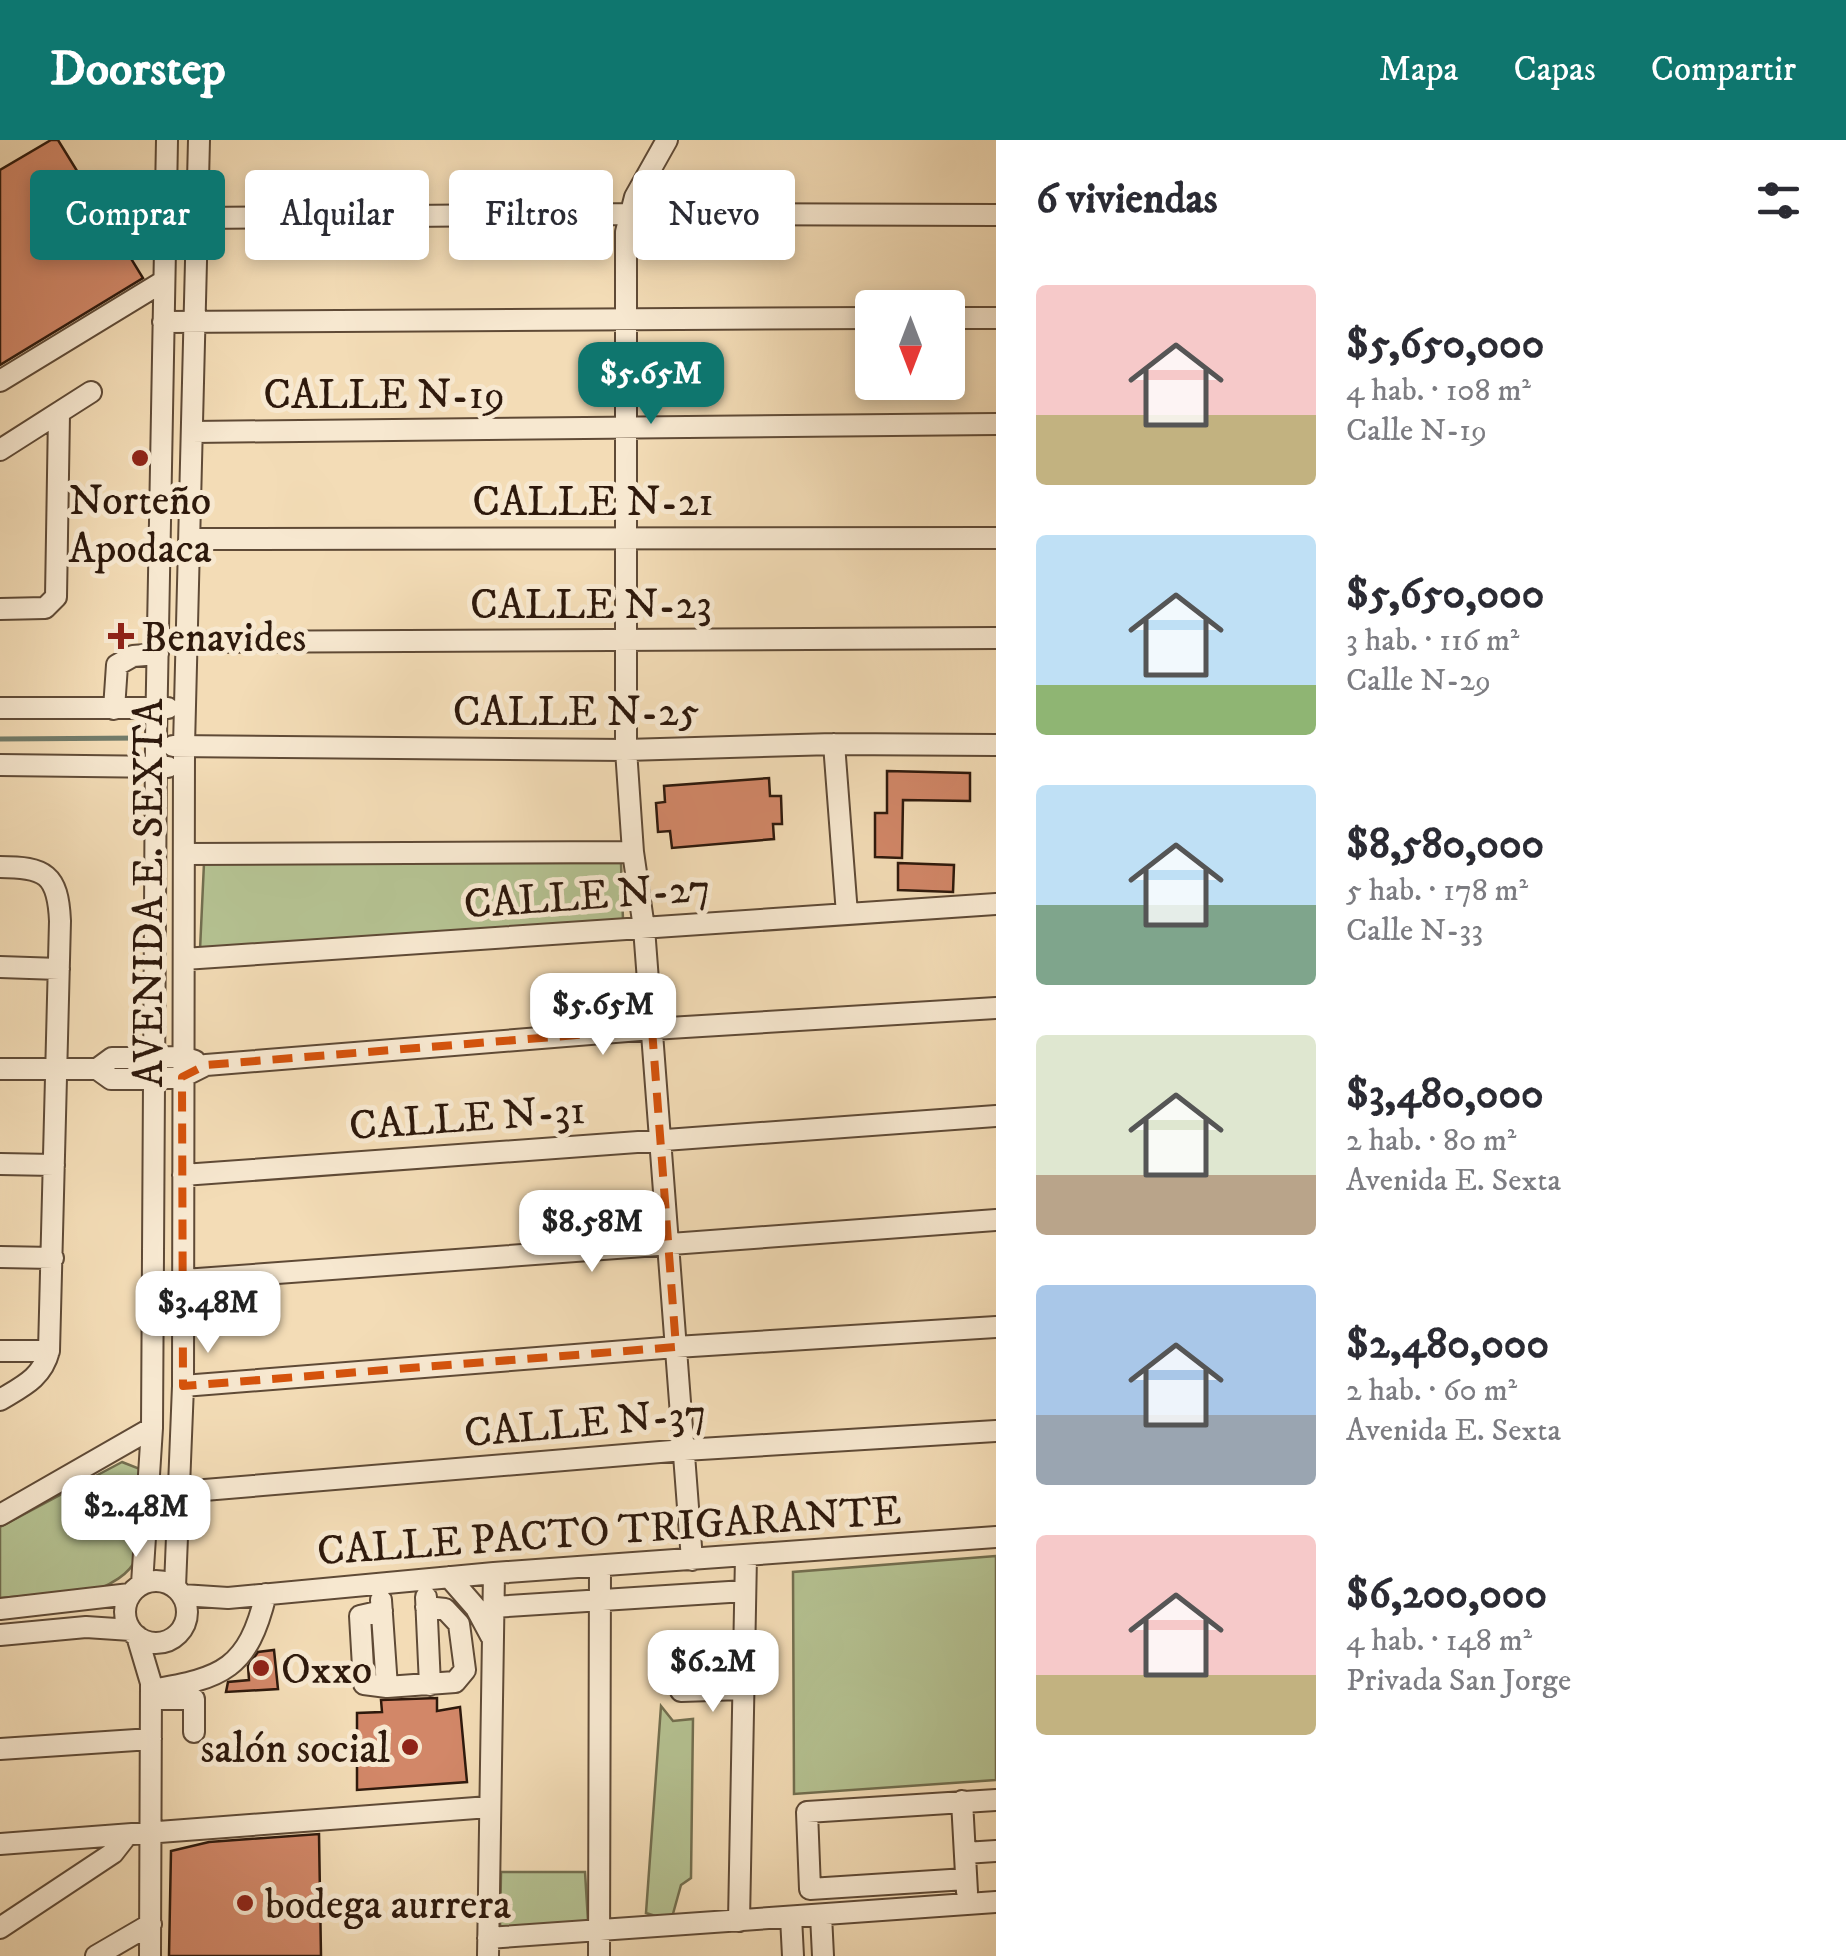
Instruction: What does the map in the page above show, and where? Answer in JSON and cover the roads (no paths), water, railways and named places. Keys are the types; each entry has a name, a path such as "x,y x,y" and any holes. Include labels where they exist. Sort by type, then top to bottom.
{"street":[{"name":"AVENIDA E. SEXTA","path":"136,1589 152,1428 156,708 167,140"},
{"name":"AVENIDA E. SEXTA","path":"198,170 199,140"},
{"path":"667,140 628,214 626,750 633,852 644,928 692,1560"},
{"path":"225,218 996,215"},
{"name":"AVENIDA E. SEXTA","path":"178,1591 184,1280 185,708 196,260"},
{"path":"0,381 164,281"},
{"path":"163,322 855,318"},
{"path":"965,318 996,318"},
{"path":"0,450 91,392"},
{"path":"0,609 45,608 56,597 58,414"},
{"name":"CALLE N-19","path":"192,432 996,424"},
{"name":"CALLE N-21","path":"190,539 996,538"},
{"name":"CALLE N-23","path":"187,642 996,638"},
{"path":"114,709 117,665 133,656 158,654"},
{"path":"0,708 185,708"},
{"path":"834,744 846,914"},
{"name":"CALLE N-25","path":"0,764 156,757 834,744 996,745"},
{"name":"CALLE N-27","path":"185,854 633,852"},
{"path":"0,866 36,870 48,876 59,899 49,1351 36,1378 0,1400"},
{"name":"CALLE N-27","path":"184,960 996,904"},
{"path":"0,968 59,969"},
{"path":"97,1069 111,1079 153,1079 182,1067 652,1029 996,1008"},
{"path":"0,1069 97,1069 112,1058 153,1057 182,1067"},
{"name":"CALLE N-31","path":"183,1176 996,1116"},
{"path":"0,1164 54,1164"},
{"path":"184,1280 996,1220"},
{"path":"0,1257 53,1258"},
{"path":"183,1386 676,1346 996,1327"},
{"path":"0,1351 49,1351"},
{"path":"0,1515 152,1428"},
{"name":"CALLE N-37","path":"180,1492 684,1450 996,1431"},
{"name":"CALLE PACTO TRIGARANTE","path":"178,1591 228,1598 449,1577 996,1537"},
{"path":"739,1921 746,1556"},
{"path":"599,1956 600,1566"},
{"path":"494,1574 488,1947 598,1931 996,1902"},
{"path":"449,1577 476,1608 493,1640"},
{"path":"425,1580 430,1685"},
{"path":"0,1608 136,1589 153,1581 178,1591 186,1614 151,1690"},
{"path":"380,1583 382,1611 360,1616 362,1679 367,1687 455,1682 465,1670 460,1624 445,1608 426,1607"},
{"path":"136,1589 126,1618 151,1690 150,1956"},
{"path":"493,1607 745,1591"},
{"path":"151,1690 206,1679 229,1668 256,1633 266,1594"},
{"name":"CALLE PACTO TRIGARANTE","path":"176,1632 228,1598"},
{"path":"0,1635 86,1628 134,1633 149,1642 176,1632"},
{"path":"682,1691 742,1689"},
{"path":"151,1690 194,1699 194,1732"},
{"path":"0,1750 150,1739"},
{"path":"966,1878 810,1889 807,1812 996,1800"},
{"path":"962,1801 967,1904"},
{"path":"0,1844 490,1807"},
{"path":"0,1928 113,1853 127,1835"},
{"path":"965,1853 996,1851"},
{"path":"822,1915 823,1956"},
{"path":"791,1917 793,1956"},
{"path":"96,1956 151,1924"}],"waterway":[{"path":"0,739 143,738"}],"place":[{"name":"Norteño Apodaca","path":"140,458"},
{"name":"Benavides","path":"121,636"},
{"name":"Oxxo","path":"261,1668"},
{"name":"salón social","path":"410,1747"},
{"name":"bodega aurrera","path":"245,1903"}]}
